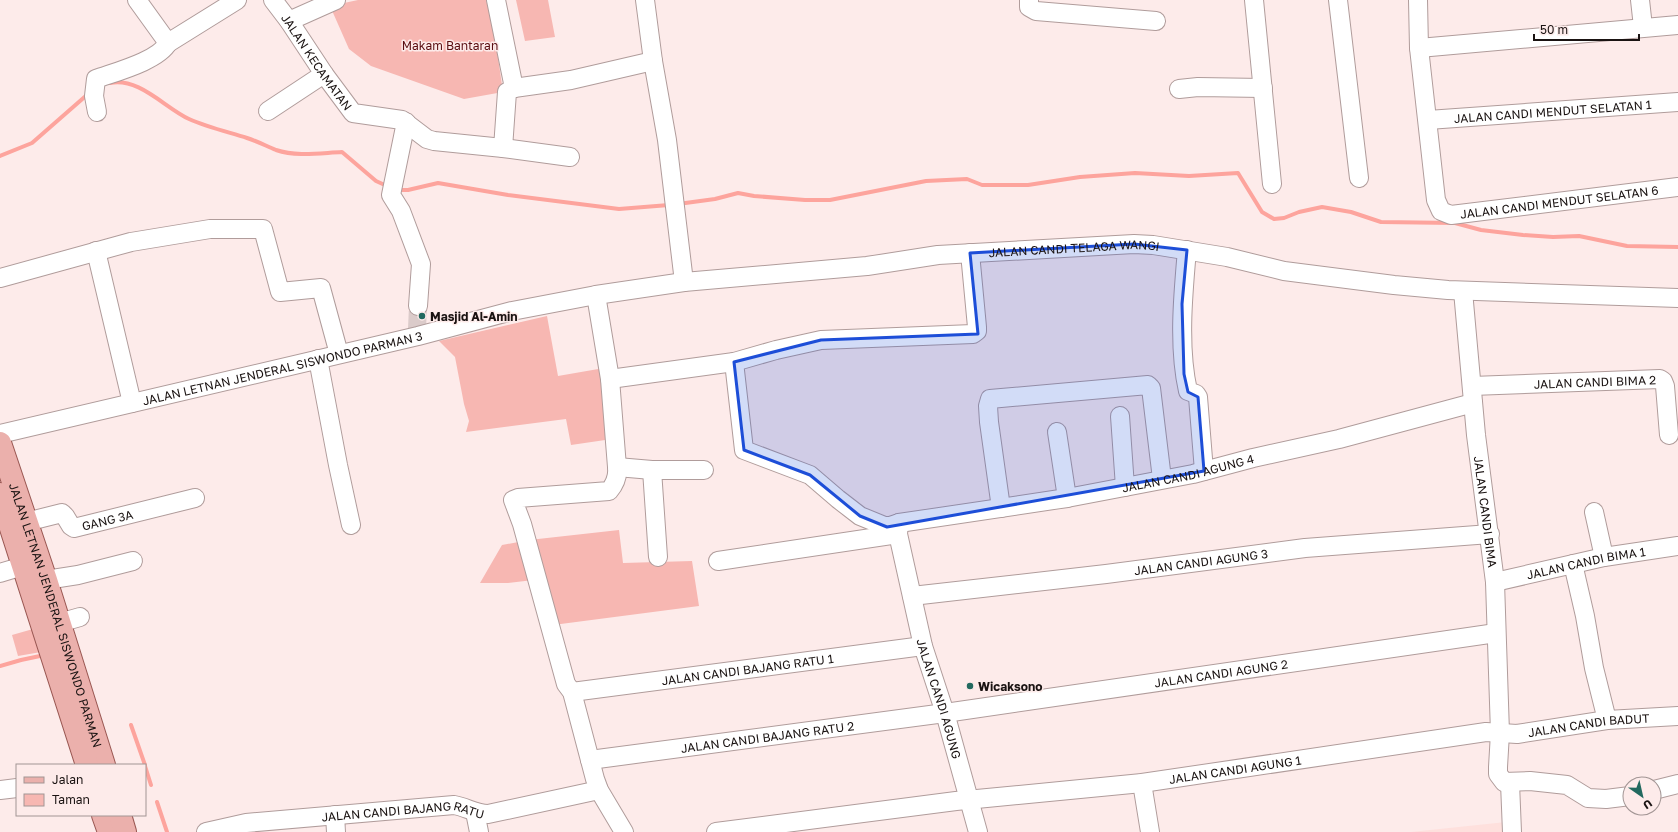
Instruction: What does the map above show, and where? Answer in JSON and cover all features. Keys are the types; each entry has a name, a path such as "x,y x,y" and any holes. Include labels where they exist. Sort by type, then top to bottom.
{"main road":[{"name":"JALAN LETNAN JENDERAL SISWONDO PARMAN","path":"0,444 46,580 104,764"},
{"name":"JALAN LETNAN JENDERAL SISWONDO PARMAN","path":"2,507 23,566 87,764"},
{"path":"103,816 109,832"},
{"path":"120,816 125,832"}],"street":[{"path":"137,0 168,43"},
{"path":"95,98 96,79 130,68 161,52 168,43 237,0"},
{"name":"JALAN KECAMATAN","path":"273,0 353,113 406,122 427,139 434,142 503,148 570,157"},
{"path":"289,21 336,0"},
{"path":"496,0 514,88"},
{"path":"645,0 653,61 667,140 684,282"},
{"path":"1029,0 1029,7 1036,11 1156,21"},
{"path":"1254,0 1272,184"},
{"path":"1338,0 1359,178"},
{"path":"1418,0 1419,48 1428,120"},
{"path":"1640,0 1642,27"},
{"path":"1419,48 1678,25"},
{"path":"503,148 507,92 514,88 571,80 653,61"},
{"path":"268,111 324,74"},
{"path":"1180,89 1198,87 1263,88"},
{"name":"JALAN CANDI MENDUT SELATAN 1","path":"1428,120 1678,102"},
{"name":"JALAN CANDI MENDUT SELATAN 6","path":"1428,120 1436,200 1441,212 1451,215 1678,187"},
{"path":"406,122 392,190 421,264 418,306"},
{"path":"0,278 131,242 210,229 263,229 280,292 321,288 339,354"},
{"name":"JALAN CANDI TELAGA WANGI","path":"684,282 867,266 938,255 1134,244 1153,245 1227,257 1284,271 1394,285 1463,291 1678,298"},
{"path":"1187,250 1182,304 1184,374 1188,391 1196,394 1198,397 1204,471"},
{"path":"96,251 132,403"},
{"path":"610,379 734,362 776,350 821,340 973,334 977,332 978,327 970,253"},
{"name":"JALAN LETNAN JENDERAL SISWONDO PARMAN 3","path":"0,434 339,354 418,332 512,311 596,295 684,282"},
{"name":"JALAN CANDI BIMA","path":"1463,291 1472,394 1495,582 1500,733 1498,774 1504,782 1510,783"},
{"path":"596,295 610,379 618,476 615,483 609,490 518,498 513,500 522,524 566,684 572,692 599,790 624,832"},
{"path":"318,359 351,525"},
{"path":"734,362 744,450 810,475 838,500 860,516 887,527 898,528"},
{"name":"JALAN CANDI BIMA 2","path":"1472,394 1660,379 1663,381 1665,386 1669,435"},
{"path":"1001,508 989,422 988,406 990,399 1148,385 1151,388 1162,479"},
{"name":"JALAN CANDI AGUNG 4","path":"898,528 1001,508 1067,498 1204,471 1339,439 1472,394"},
{"path":"1120,416 1125,487"},
{"path":"1058,432 1067,498"},
{"path":"617,467 652,470 704,470"},
{"path":"652,470 658,557"},
{"name":"GANG 3A","path":"26,522 62,513 74,528 195,498"},
{"path":"1594,512 1604,556"},
{"path":"718,561 898,528"},
{"name":"JALAN CANDI AGUNG","path":"898,528 923,646 945,713 978,832"},
{"name":"JALAN CANDI AGUNG 3","path":"912,596 1106,574 1298,549 1490,534"},
{"name":"JALAN CANDI BIMA 1","path":"1495,582 1604,556 1678,546"},
{"path":"46,580 78,575 133,561"},
{"path":"1573,564 1585,616 1594,668 1607,720"},
{"path":"0,573 23,566"},
{"path":"59,623 80,617"},
{"name":"JALAN CANDI AGUNG 2","path":"945,713 1496,633"},
{"name":"JALAN CANDI BAJANG RATU 1","path":"572,692 923,646"},
{"name":"JALAN CANDI BAJANG RATU 2","path":"590,760 945,713"},
{"name":"JALAN CANDI BADUT","path":"1500,733 1517,734 1607,720 1678,716"},
{"name":"JALAN CANDI AGUNG 1","path":"716,832 970,800 1142,783 1486,732 1500,733"},
{"path":"1512,832 1510,783 1530,781 1567,785 1588,798 1606,799 1622,797"},
{"path":"1142,783 1150,832"},
{"path":"1662,788 1678,784"},
{"path":"0,790 16,788"},
{"name":"JALAN CANDI BAJANG RATU","path":"206,832 246,823 335,824 454,805 463,806 475,812 488,814 599,790"},
{"path":"475,812 479,832"}],"highlighted area":[{"path":"1134,244 1187,250 1182,304 1184,374 1188,392 1198,397 1204,471 887,527 860,516 810,475 744,450 734,362 821,340 978,334 970,253"}],"shaded area":[{"path":"1506,822 1508,832 1411,832"}],"green space":[{"name":"Makam Bantaran","path":"358,0 486,0 494,30 503,92 464,99 371,66 349,49 330,6"},
{"name":"Makam Bantaran","path":"516,0 548,0 555,37 525,41"},
{"path":"547,316 558,376 604,368 612,439 571,445 566,419 466,432 469,421 464,404 455,357 439,341"},
{"path":"619,530 623,563 692,561 699,606 553,625 542,579 508,583 480,583 502,545 529,540"},
{"path":"33,629 41,652 18,656 12,635"}],"waterway":[{"path":"110,83 121,82 141,89 189,119 251,139 276,150 300,154 342,152 376,181 387,186"},
{"path":"0,156 32,143 88,94"},
{"path":"678,204 715,199 738,193 754,196 805,200 830,200 926,181 967,179 982,185 1028,185 1080,177 1135,173 1189,176 1238,173 1262,212 1274,219 1284,218 1299,212 1322,207 1351,212 1381,222 1455,223 1481,230 1523,235 1553,237 1579,236 1627,246 1678,247"},
{"path":"397,190 408,190 438,183 508,195 619,209 669,205"},
{"path":"0,666 40,656"},
{"path":"131,725 145,764"},
{"path":"146,769 151,785"},
{"path":"157,802 167,832"}],"tunnel":[{"path":"417,329 418,306"}],"place":[{"name":"Masjid Al-Amin","path":"422,316"},
{"name":"Wicaksono","path":"970,686"}]}
